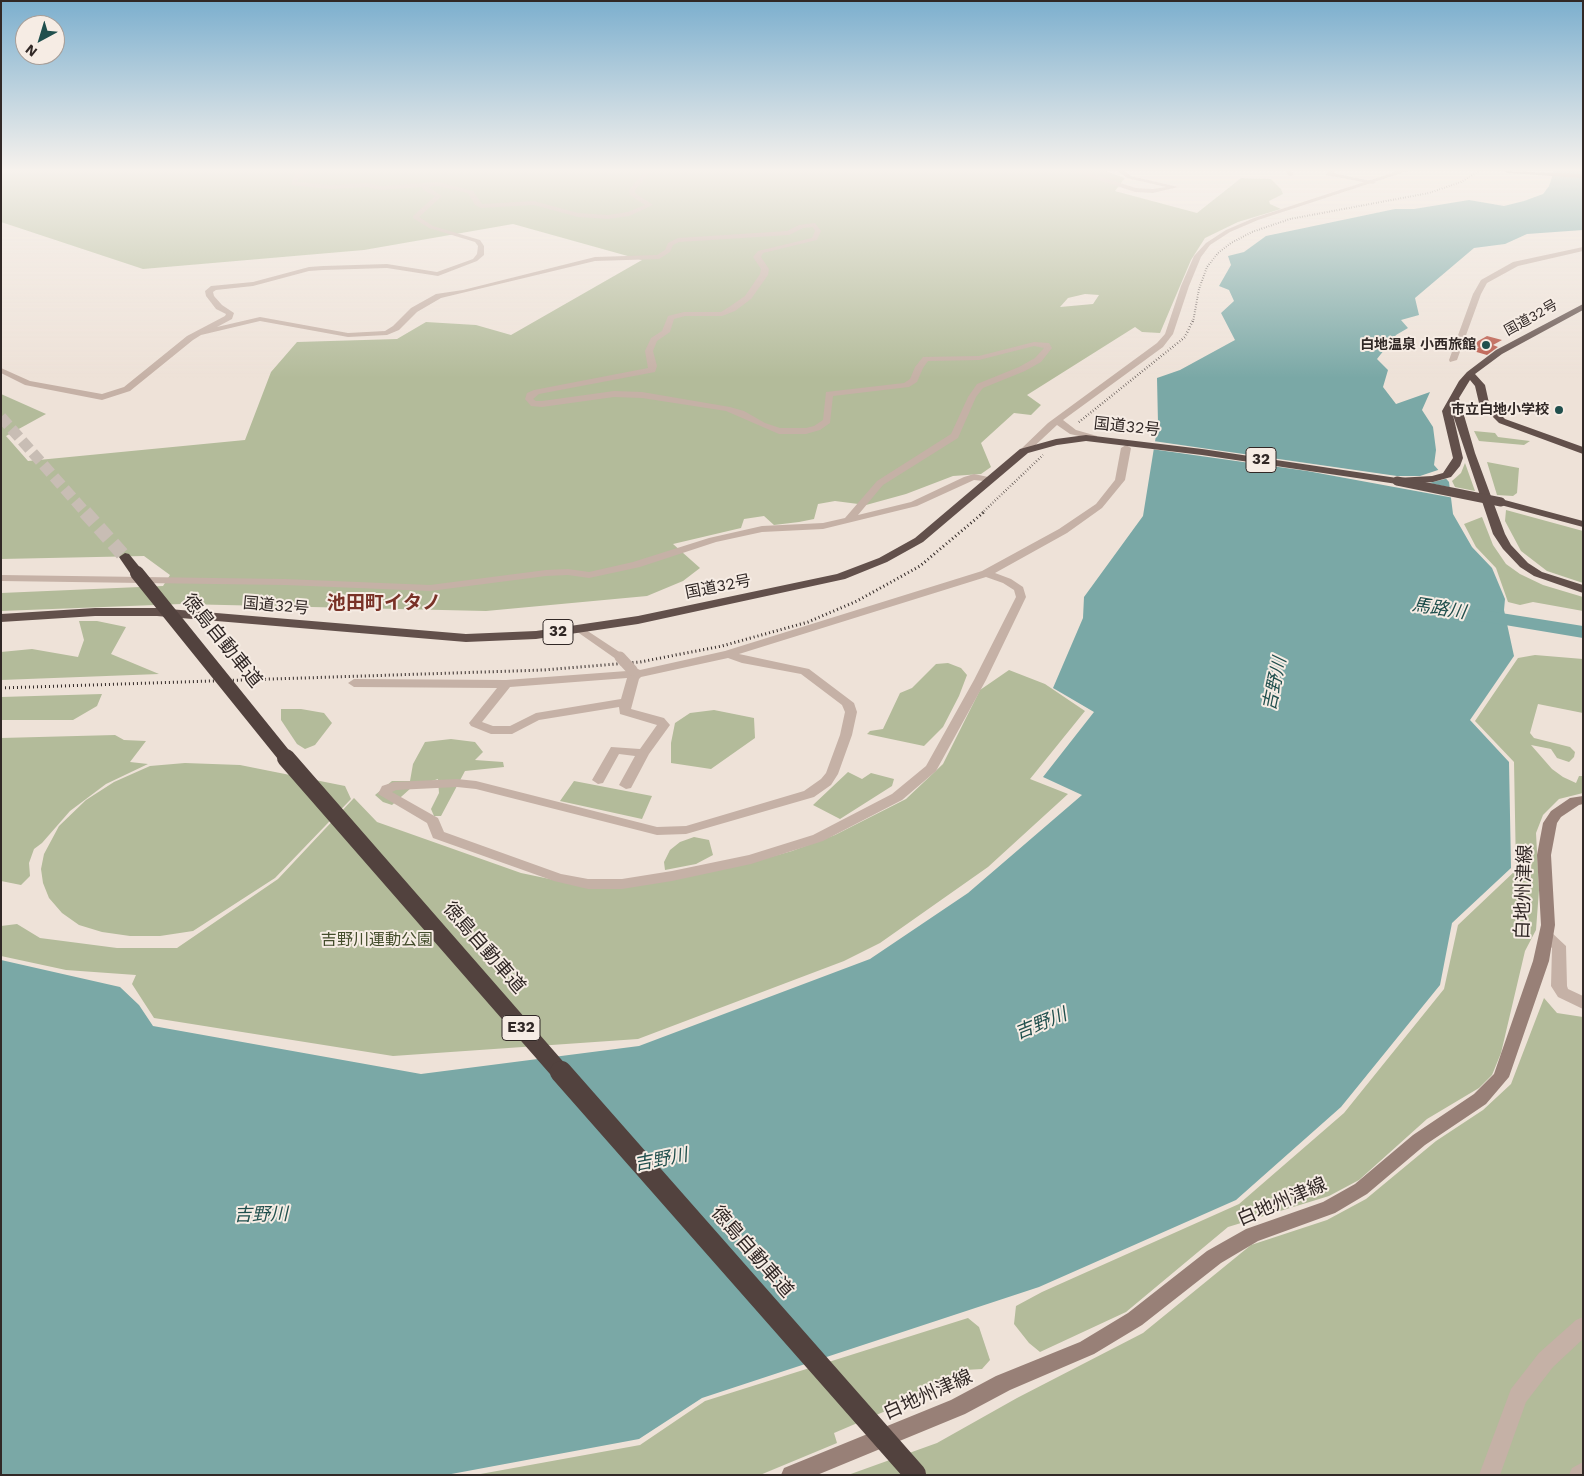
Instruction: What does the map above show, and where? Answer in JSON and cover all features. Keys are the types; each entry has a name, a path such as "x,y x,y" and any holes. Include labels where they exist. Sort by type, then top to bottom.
{"highway":[{"name":"国道32号","path":"1397,481 1441,477 1451,472 1458,458 1448,411 1462,383 1470,374 1499,352 1583,306"},
{"path":"1470,374 1480,385 1484,403 1502,421 1583,450"},
{"path":"1454,398 1457,413 1499,534 1507,547 1524,565 1538,574 1583,589"},
{"name":"国道32号","path":"1,618 95,612 156,612 466,638 507,637 580,629 759,596 841,577 883,560 919,540 1024,451 1072,437 1094,438 1240,457 1397,481 1532,509 1583,523"},
{"name":"徳島自動車道","path":"125,558 253,719 328,809 915,1474"}],"main road":[{"name":"白地州津線","path":"791,1475 958,1407 1003,1383 1087,1348 1135,1319 1214,1257 1252,1235 1329,1208 1361,1189 1419,1140 1480,1099 1501,1077 1541,961 1548,925 1544,855 1550,822 1556,814 1575,801 1583,800"}],"street":[{"path":"1,370 28,382 102,398 127,389 190,338 229,317 230,313 219,307 210,296 209,291 214,288 253,284 309,269 323,268 387,266 438,274 475,260 480,255 481,246 478,241 474,240"},
{"path":"200,333 260,319 348,335 370,336 396,328 414,310 439,296 481,288 594,259 617,256 659,257 668,251 670,244 680,240"},
{"path":"808,240 760,252 757,257 765,269 764,276 758,281 748,297 732,309 722,314 684,314 671,318 666,332 654,340 649,351 650,360 654,366 652,370 537,392 530,395 528,399 534,404 542,404 614,394 642,395 727,409 741,413 762,425 779,430 806,431 817,428 827,420 828,394 906,385 914,380 919,367 926,359 979,358 1034,344 1046,345 1048,348 1038,360 1022,369 980,386 972,397 955,436 880,483 848,520"},
{"path":"1024,451 1040,434 1140,360 1169,334 1184,286 1198,256 1208,244 1214,240"},
{"path":"1453,360 1479,288 1484,282 1516,264 1583,249"},
{"path":"1058,421 1072,437"},
{"path":"354,683 506,684 635,672 655,672 729,654 827,622 897,603 986,573 1063,531 1098,506 1120,480 1126,448"},
{"path":"1,578 285,582 430,588 546,573 568,572 590,575 636,565 714,540 762,529 823,526 914,504 967,479 990,480"},
{"path":"729,654 742,660 805,671 848,703 852,712 832,774 826,782 809,794 694,828 657,831 476,786 448,783 394,786 387,789 385,794 433,822 438,835 559,878 588,884 622,884 663,878 751,859 818,838 897,798 931,768 980,680 1021,597 1019,589 1007,581 986,573"},
{"path":"580,629 620,657 635,672"},
{"path":"626,785 643,753 664,725 660,721 624,711 635,672"},
{"path":"506,684 476,723 491,730 512,730 536,717 627,702"},
{"path":"598,780 615,750 643,753"},
{"path":"1546,936 1559,946 1559,986 1563,992 1583,1003"},
{"path":"1489,1475 1518,1396 1546,1360 1583,1326"},
{"path":"1579,1475 1583,1472"}],"green space":[{"path":"55,240 422,240 364,250 143,269"},
{"path":"570,240 1204,240 1191,260 1160,333 1142,332 1135,327 1027,395 1041,405 1031,415 1014,413 981,443 991,467 981,474 953,476 906,494 866,505 835,501 818,504 814,519 799,522 774,525 764,516 744,519 741,528 673,544 700,568 683,581 647,596 486,611 181,604 1,611 1,593 163,586 170,575 144,556 1,559 1,394 46,414 6,436 28,461 245,440 271,372 297,342 397,339 426,322 476,325 511,335 642,260","holes":["1085,294 1099,295 1093,304 1060,307 1068,298"]},
{"path":"1474,431 1495,433 1498,437 1530,441 1524,445 1479,441"},
{"path":"1487,462 1519,468 1517,493 1513,496 1497,495"},
{"path":"1465,463 1475,491 1455,487 1452,481 1461,473"},
{"path":"1506,510 1583,531 1583,583 1547,571 1521,551 1505,521"},
{"path":"1482,517 1493,545 1506,564 1520,574 1543,585 1583,597 1583,611 1533,602 1520,605 1508,602 1496,568 1476,547 1464,524"},
{"path":"79,621 97,621 126,627 111,654 159,674 1,680 1,652 32,649 78,657 84,640"},
{"path":"1535,655 1583,659 1583,713 1538,704 1530,733 1534,738 1570,747 1575,752 1574,757 1569,762 1557,758 1551,749 1531,745 1552,769 1563,777 1576,783 1579,776 1583,776 1583,793 1559,799 1543,815 1536,833 1539,890 1536,930 1525,951 1501,1053 1492,1075 1479,1088 1427,1119 1359,1180 1329,1196 1228,1227 1126,1312 1040,1352 1029,1343 1014,1324 1016,1306 1042,1292 1239,1204 1344,1113 1444,989 1458,925 1516,870 1514,762 1475,721 1518,658"},
{"path":"948,663 961,668 967,675 959,696 943,727 924,746 867,734 870,731 883,729 900,693 912,688 936,664"},
{"name":"吉野川運動公園","path":"1009,670 1045,684 1085,711 1030,779 1068,794 988,867 880,943 844,961 638,1039 393,1056 154,1018 132,984 136,975 66,970 1,956 1,926 17,924 40,938 117,948 177,948 278,879 354,798 377,822 521,873 583,886 745,864 792,851 835,835 906,799 943,764 980,690"},
{"path":"102,694 97,706 73,720 1,720 1,697"},
{"path":"281,709 301,709 324,713 332,723 315,745 305,749 297,744 281,720"},
{"path":"714,710 754,718 755,738 711,769 671,763 671,743 675,723 690,713"},
{"path":"115,735 124,740 146,741 130,762 148,764 106,784 70,811 42,843 34,849 29,863 30,876 21,885 1,881 1,738"},
{"path":"451,739 475,742 483,752 475,760 503,762 504,767 465,771 441,816 434,816 431,809 439,793 438,779 411,788 392,805 383,802 375,795 392,781 410,781 413,764 425,742"},
{"path":"185,763 240,765 345,786 351,799 275,878 193,931 160,936 130,936 102,932 79,925 62,913 49,898 43,883 41,869 44,854 59,826 86,800 114,782 150,766"},
{"path":"848,772 862,779 871,773 894,779 892,786 840,819 813,805"},
{"path":"574,781 652,796 642,819 560,801"},
{"path":"694,837 709,840 713,855 696,864 665,870 664,862 670,850 680,842"},
{"path":"1544,998 1557,1013 1583,1017 1583,1475 848,1475 937,1443 1017,1398 1143,1333 1251,1245 1327,1220 1366,1199 1436,1141 1483,1110 1511,1084"},
{"path":"968,1318 979,1327 990,1360 982,1369 965,1370 956,1381 834,1433 837,1443 760,1475 475,1475 640,1445 705,1401"}],"water":[{"name":"吉野川","path":"1261,240 1514,240 1505,244 1474,248 1415,298 1419,315 1401,320 1408,328 1396,335 1377,359 1388,370 1383,387 1396,404 1430,392 1422,410 1433,427 1436,450 1434,465 1449,482 1453,514 1472,547 1492,568 1505,599 1504,610 1514,656 1470,720 1509,762 1511,868 1452,923 1440,985 1341,1107 1236,1200 1039,1287 702,1398 639,1439 446,1475 1,1475 1,960 120,987 139,1005 153,1026 421,1074 639,1046 870,959 968,893 1082,795 1043,777 1094,712 1053,688 1083,618 1084,597 1143,516 1158,423 1157,378 1180,370 1235,340 1221,313 1234,301 1229,290 1219,286 1231,265 1228,256 1244,252"}],"pier":[{"path":"1153,441 1397,476 1420,476 1441,469 1449,478 1429,483 1453,488 1454,498 1307,471 1151,449"}],"building":[{"name":"白地温泉 小西旅館","path":"1487,336 1502,340 1493,345 1498,347 1487,355 1473,351 1479,347 1471,345"}],"waterway":[{"name":"馬路川","path":"1476,615 1583,632"}],"tunnel":[{"path":"1,417 86,513"},
{"path":"85,512 125,557"}],"railway":[{"path":"1193,322 1199,289 1207,267 1218,253 1237,240"},
{"path":"1079,422 1185,337 1193,320"},
{"path":"982,513 1043,455"},
{"path":"1,688 544,670 640,662 722,646 808,622 857,601 920,566 984,512"}],"place":[{"name":"白地温泉 小西旅館","path":"1486,345"},
{"name":"市立白地小学校","path":"1559,410"}],"district":[{"name":"池田町イタノ","path":"384,603"}]}
